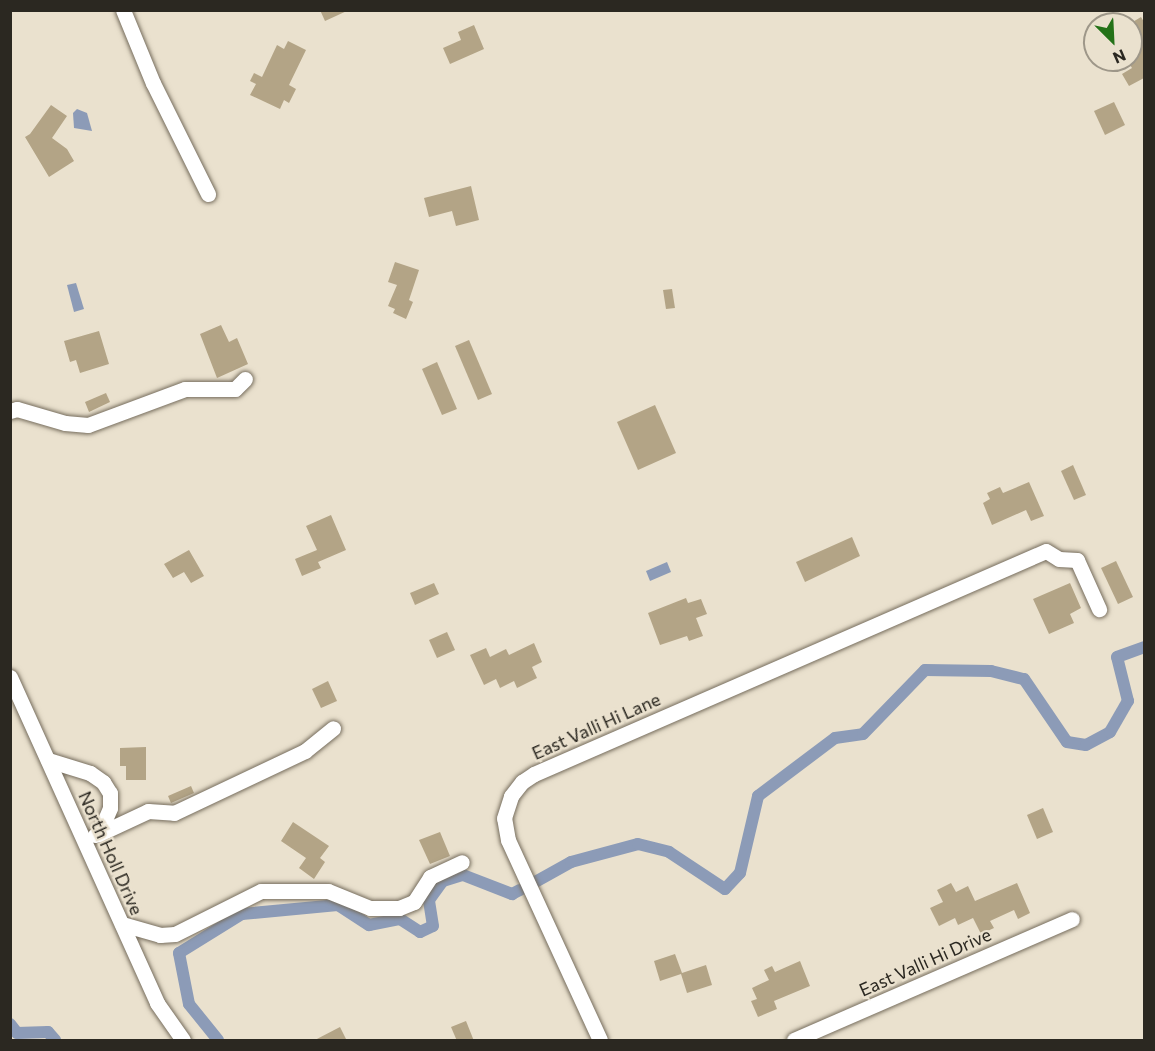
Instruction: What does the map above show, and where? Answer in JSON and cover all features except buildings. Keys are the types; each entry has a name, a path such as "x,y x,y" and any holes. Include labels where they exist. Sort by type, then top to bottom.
{"street":[{"path":"123,10 153,83 208,194"},
{"path":"10,411 17,409 65,423 88,425 109,420 147,402 185,389 235,389 245,379"},
{"name":"East Valli Hi Lane","path":"600,1041 508,840 504,818 511,796 522,782 534,774 946,592 1046,551 1059,559 1077,560 1099,609"},
{"name":"North Holl Drive","path":"10,677 157,1003 183,1041"},
{"path":"84,840 148,811 174,813 305,752 333,728"},
{"path":"48,760 90,773 103,782 110,793 110,807 99,834"},
{"path":"122,924 168,936 261,891 328,891 370,908 399,908 414,902 430,877 462,862"},
{"name":"East Valli Hi Drive","path":"794,1041 1072,919"}],"water":[{"path":"77,109 87,113 92,131 74,128 73,113"},
{"path":"76,283 84,309 74,312 67,285"},
{"path":"667,562 671,572 650,581 646,571"}],"waterway":[{"path":"537,881 571,862 638,844 669,852 725,889 740,873 758,796 835,738 863,734 925,670 991,671 1024,679 1067,742 1086,745 1110,732 1128,701 1117,657 1144,647"},
{"path":"218,1040 189,1004 179,953 242,914 338,905 369,925 400,919 420,932 433,926 429,900 443,881 463,875 512,894 520,890"},
{"path":"10,1024 17,1033 48,1032 55,1040"}]}
